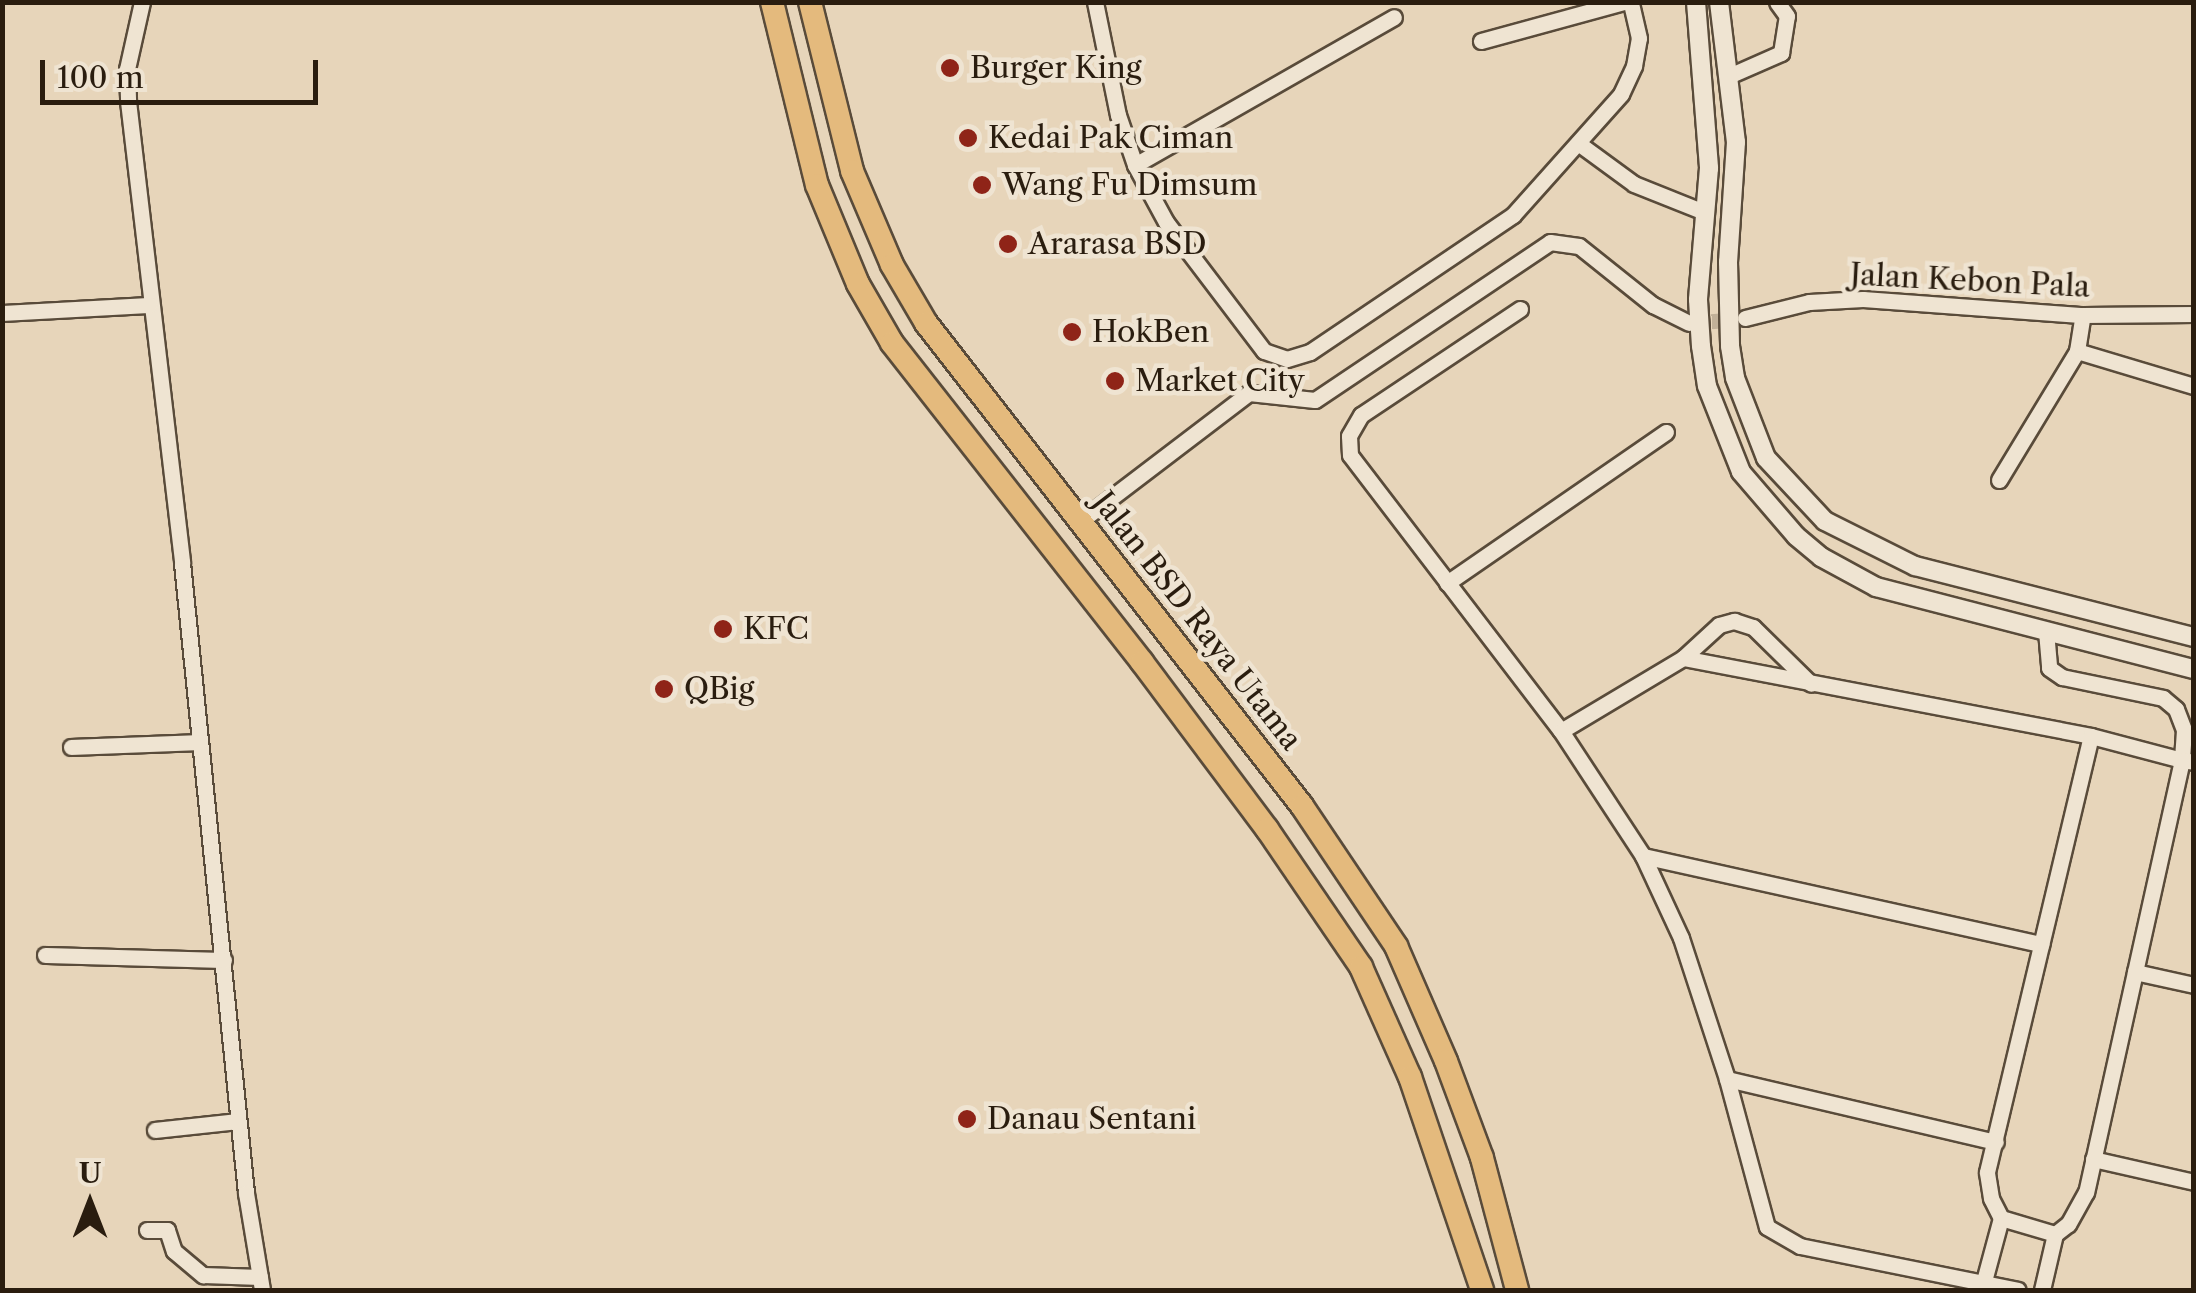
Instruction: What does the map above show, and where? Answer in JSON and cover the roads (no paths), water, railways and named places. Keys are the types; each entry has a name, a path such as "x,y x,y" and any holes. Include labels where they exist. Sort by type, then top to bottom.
{"main road":[{"path":"772,2 817,185 855,277 892,344 1176,708 1361,967 1410,1077 1482,1290"},
{"name":"Jalan BSD Raya Utama","path":"810,2 852,171 892,265 926,323 1302,806 1396,946 1446,1060 1482,1158 1517,1290"},
{"path":"961,435 991,407"}],"street":[{"path":"142,2 127,70 128,101 224,960 238,1120 261,1284 203,1274 178,1255 167,1230 147,1230"},
{"path":"1095,2 1118,115 1136,165 1166,222 1264,351 1287,358 1310,352 1513,215 1621,94 1634,66 1639,38 1627,2 1481,41"},
{"path":"1696,2 1709,168 1704,212 1701,346 1706,386 1741,472 1772,513 1808,547 1876,587 2194,669"},
{"path":"1719,2 1730,75 1736,171 1728,262 1730,346 1735,378 1766,458 1806,503 1842,534 1916,566 2194,638"},
{"path":"1730,75 1782,54 1787,7"},
{"path":"1136,165 1394,17"},
{"path":"1578,143 1634,184 1704,212"},
{"path":"1082,520 1249,393 1315,400 1550,242 1579,246 1653,305 1689,323"},
{"name":"Jalan Kebon Pala","path":"1746,318 1809,302 1864,299 2084,316 2194,314"},
{"path":"2,313 150,305"},
{"path":"1520,309 1361,416 1348,436 1350,455 1561,731 1644,856 1681,938 1727,1079 1762,1213 1776,1235 1800,1246 2018,1290"},
{"path":"1999,480 2077,352 2084,316"},
{"path":"2077,352 2194,386"},
{"path":"1448,583 1666,432"},
{"path":"1741,472 1766,458"},
{"path":"1561,731 1682,658 1719,625 1734,622 1753,627 1813,685"},
{"path":"2042,1290 2055,1234 2082,1205 2188,761 2176,708 2163,698 2062,678 2049,668 2046,631"},
{"path":"1682,658 2091,736 2188,761"},
{"path":"1984,1281 2002,1218 1987,1180 2091,736"},
{"path":"71,748 200,742"},
{"path":"1644,856 2041,944"},
{"path":"46,955 224,960"},
{"path":"2135,972 2194,985"},
{"path":"1727,1079 1996,1142"},
{"path":"155,1130 238,1120"},
{"path":"2093,1159 2194,1182"},
{"path":"2002,1218 2055,1234"}],"tunnel":[{"path":"1689,323 1740,319"}],"place":[{"name":"Burger King","path":"950,68"},
{"name":"Kedai Pak Ciman","path":"968,138"},
{"name":"Wang Fu Dimsum","path":"982,185"},
{"name":"Ararasa BSD","path":"1008,244"},
{"name":"HokBen","path":"1072,332"},
{"name":"Market City","path":"1115,381"},
{"name":"KFC","path":"723,629"},
{"name":"QBig","path":"664,689"},
{"name":"Danau Sentani","path":"967,1119"}]}
